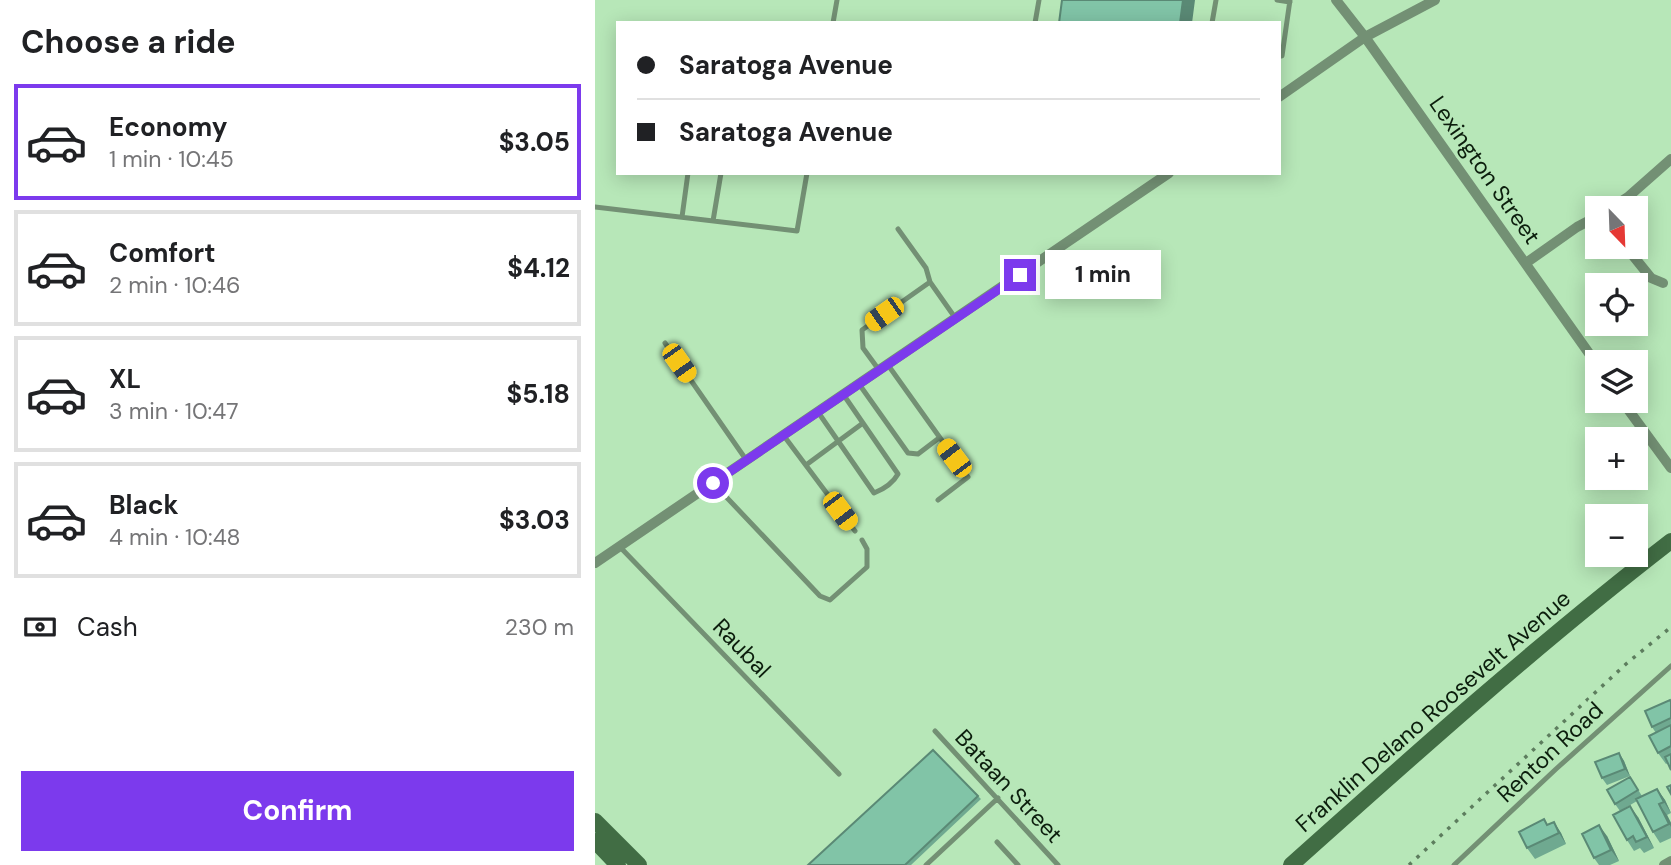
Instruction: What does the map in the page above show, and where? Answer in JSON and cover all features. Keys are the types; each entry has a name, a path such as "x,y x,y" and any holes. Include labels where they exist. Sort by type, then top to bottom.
{"main road":[{"name":"Franklin Delano Roosevelt Avenue","path":"1291,865 1471,704 1671,541"},
{"path":"595,821 639,865"},
{"path":"595,841 618,865"}],"street":[{"name":"Lexington Street","path":"1336,0 1587,350"},
{"path":"1281,96 1365,37 1436,0"},
{"path":"1629,196 1671,159"},
{"path":"595,563 1166,175"},
{"path":"1526,263 1585,223"},
{"path":"1636,259 1651,278 1663,282"},
{"path":"1631,413 1671,468"},
{"path":"1660,454 1671,447"},
{"path":"1664,865 1671,861"}],"lane":[{"path":"833,21 837,0"},
{"path":"1035,21 1039,0"},
{"path":"1212,21 1216,0"},
{"path":"1277,0 1290,1 1281,56"},
{"path":"682,217 688,175"},
{"path":"713,221 720,175"},
{"path":"595,207 797,231 807,175"},
{"path":"898,229 926,268 930,282 955,319"},
{"path":"930,282 862,330 863,348 884,368 968,477 938,500"},
{"path":"665,343 747,461"},
{"path":"859,384 908,453 918,454 939,438"},
{"path":"818,412 874,492 882,489 898,474 843,394"},
{"path":"806,465 863,423"},
{"path":"784,436 855,531"},
{"path":"713,483 820,596 830,600 867,567 867,549 862,540"},
{"name":"Raubal","path":"619,546 839,774"},
{"name":"Renton Road","path":"1454,865 1671,666"},
{"name":"Bataan Street","path":"935,732 954,757 978,777 1058,865"},
{"path":"968,786 978,777"},
{"path":"926,865 998,798"},
{"path":"997,842 1018,865"}],"building":[{"path":"1062,0 1183,0 1180,21 1059,21"},
{"path":"1670,700 1671,718 1652,727 1645,711"},
{"path":"1671,725 1671,746 1658,753 1649,736"},
{"path":"933,750 978,796 905,865 808,865"},
{"path":"1619,753 1625,769 1602,778 1595,762"},
{"path":"1671,754 1671,770 1665,757"},
{"path":"1630,777 1638,790 1615,804 1607,790"},
{"path":"1657,789 1664,802 1659,804 1669,824 1653,832 1636,799"},
{"path":"1630,806 1647,837 1636,842 1633,836 1627,840 1613,815"},
{"path":"1544,819 1547,825 1554,822 1559,833 1527,848 1519,832"},
{"path":"1599,825 1611,850 1594,858 1582,834"}],"railway":[{"path":"1409,865 1626,664 1671,627"}],"route":[{"path":"713,483 1020,275"}]}
